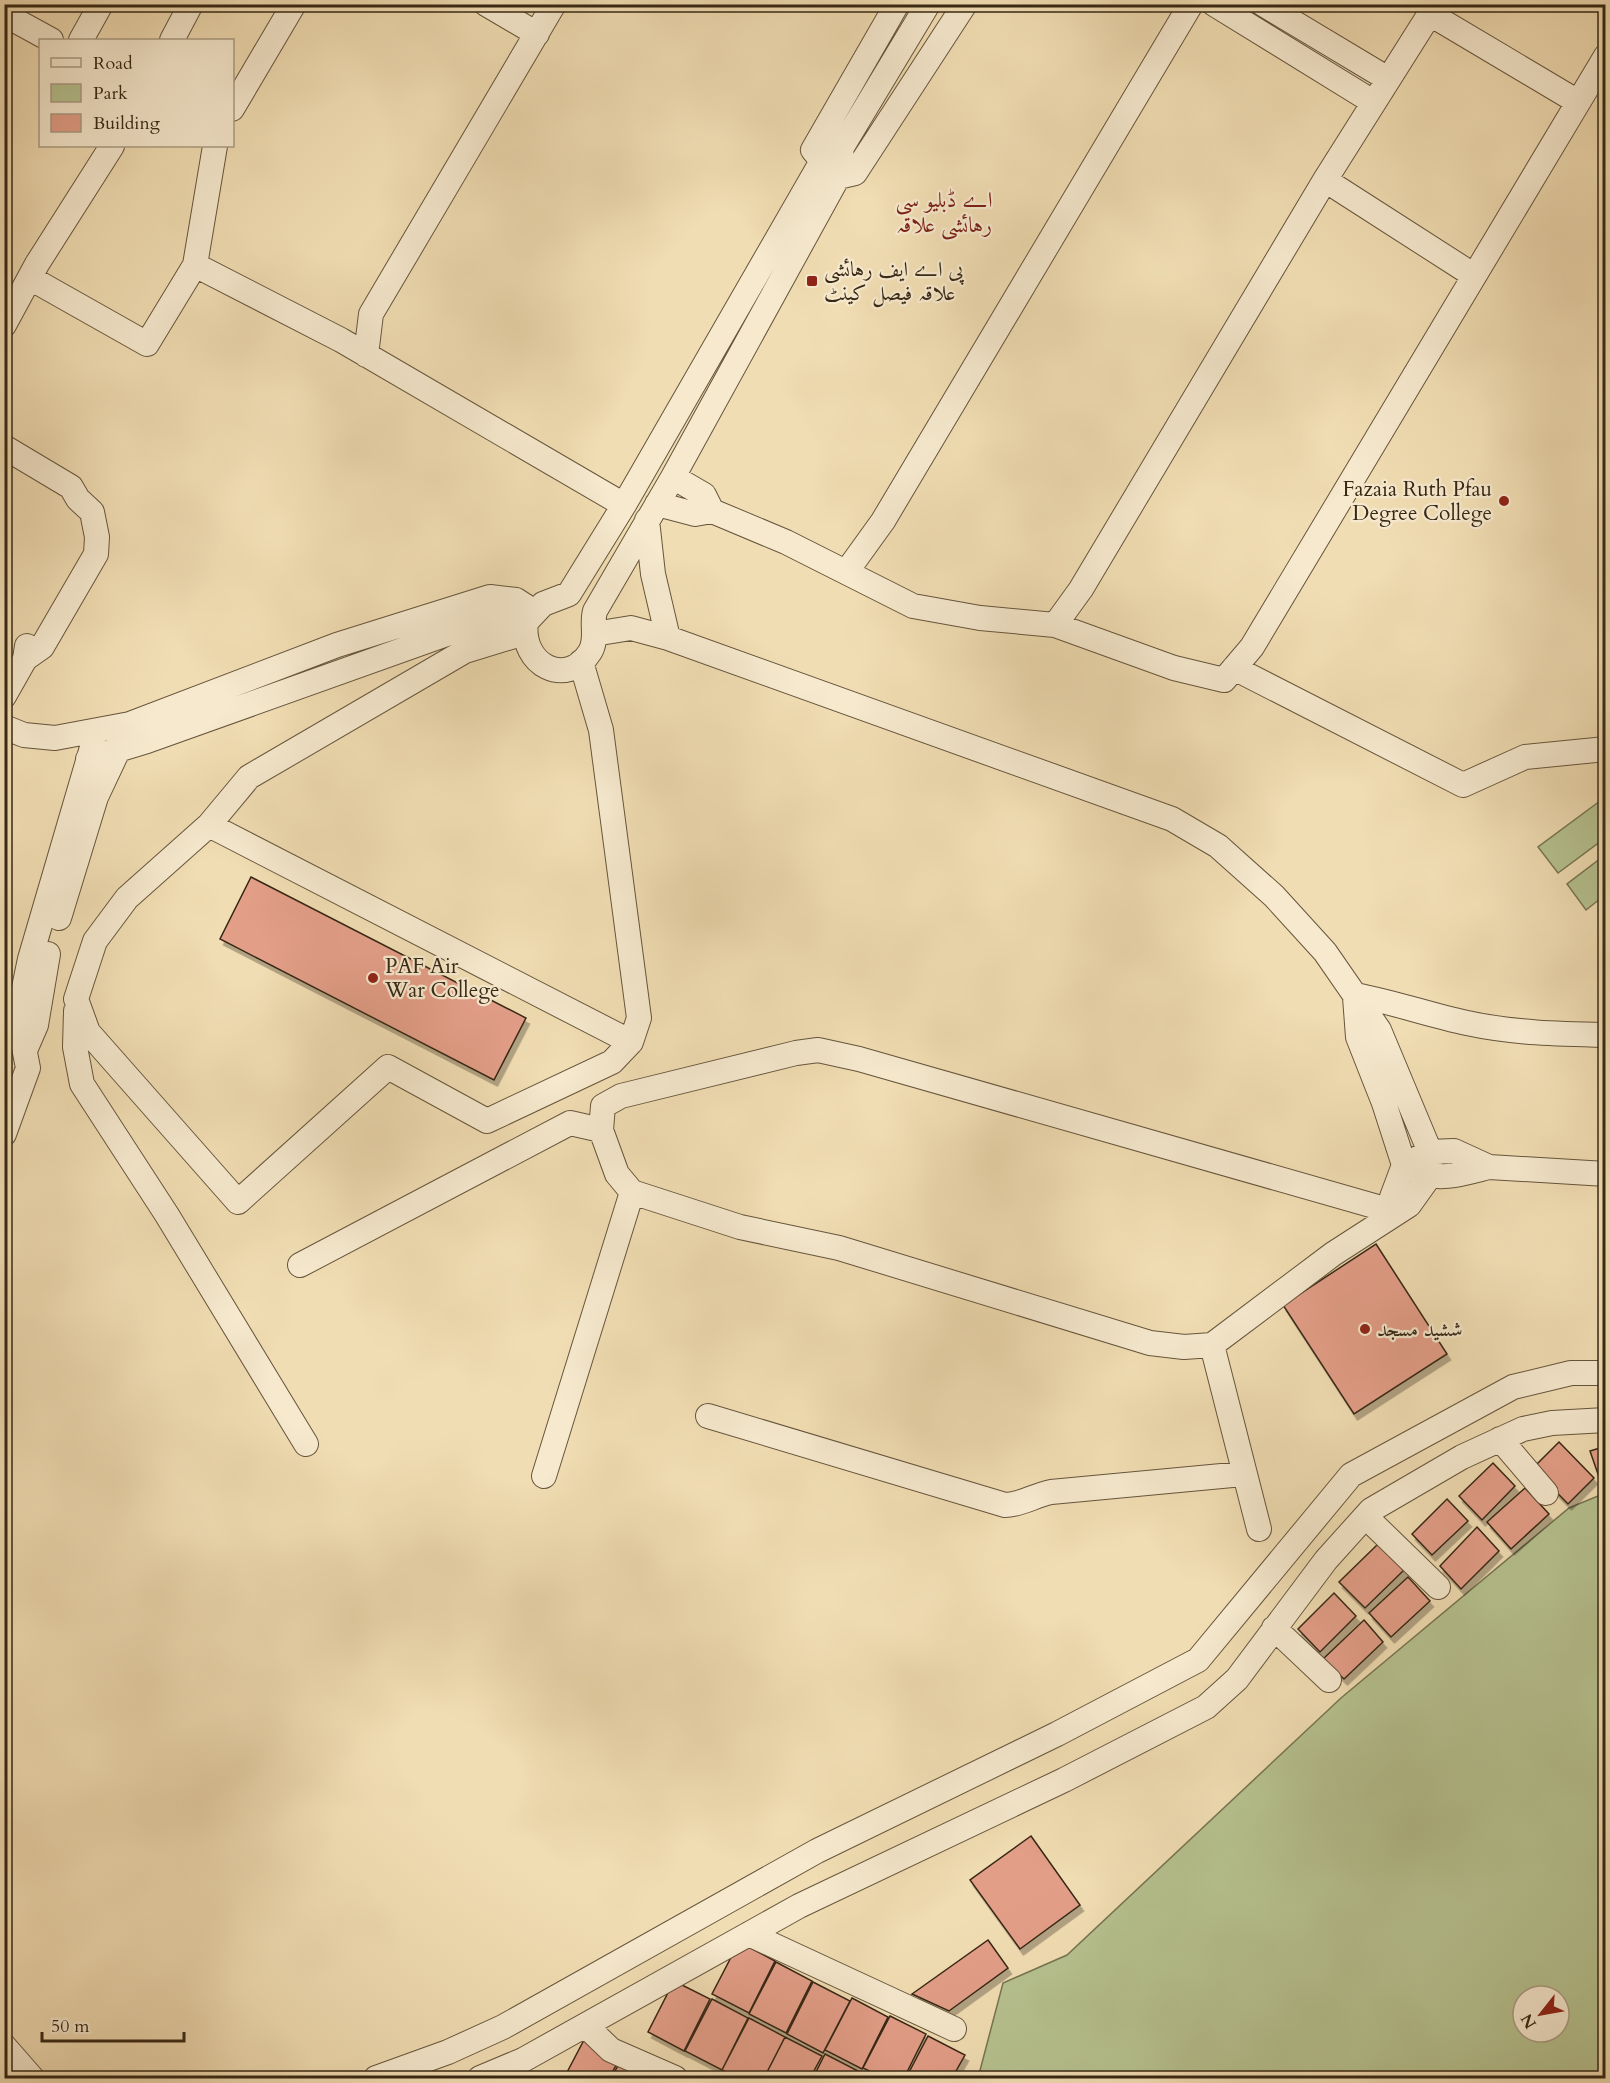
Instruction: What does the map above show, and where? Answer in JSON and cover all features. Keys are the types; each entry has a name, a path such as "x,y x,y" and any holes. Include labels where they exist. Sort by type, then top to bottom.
{"street":[{"path":"82,39 101,4"},
{"path":"173,39 191,4"},
{"path":"234,106 294,4"},
{"path":"486,4 537,34"},
{"path":"366,355 371,314 554,4"},
{"path":"897,4 813,150 830,169 855,173 965,4"},
{"path":"4,727 24,735 56,738 130,724 337,645 490,597 516,600 528,622 526,645 532,656 546,667 557,670 571,668 581,662 589,653 594,634 595,611 709,410 842,147 928,4"},
{"path":"847,571 884,521 1191,4"},
{"path":"1214,4 1373,102"},
{"path":"1263,4 1388,79"},
{"path":"1055,626 1082,589 1325,180 1433,9 1578,102"},
{"path":"10,16 49,39"},
{"path":"652,512 695,514 712,512 847,571 913,606 980,618 1055,626 1174,668 1224,680 1251,647 1605,56"},
{"path":"4,325 30,278 111,147"},
{"path":"30,278 147,344 195,265 215,147"},
{"path":"306,1444 167,1215 82,1084 75,1047 76,999 95,940 127,898 208,825 249,777 465,651 528,622 543,604 569,594 624,505 684,399 830,169"},
{"path":"1325,180 1473,275"},
{"path":"195,265 366,355 624,505"},
{"path":"684,399 709,410"},
{"path":"4,447 71,487 78,499 92,512 97,537 84,545 28,641 25,659 4,696"},
{"path":"4,466 57,498 78,499"},
{"path":"673,477 704,495 712,512"},
{"path":"652,512 653,574 668,638"},
{"path":"88,759 118,751 486,620 528,622"},
{"path":"594,634 632,628 668,638 1172,819 1218,846 1275,896 1326,952 1379,1030 1430,1152 1429,1177 1409,1205 1333,1254 1212,1345 1184,1347 1150,1343 838,1248 740,1227 632,1191 617,1174 602,1130 603,1106 621,1096 818,1050 859,1059 1395,1212"},
{"path":"76,999 88,1032 238,1202 387,1067 487,1121 612,1062 631,1042 639,1018 601,730 581,662"},
{"path":"1234,668 1463,785 1525,757 1605,749"},
{"path":"16,1022 46,959 96,797 130,724"},
{"path":"4,1134 28,1068 26,1048 16,1022 30,959 98,731"},
{"path":"208,825 631,1042"},
{"path":"1355,995 1394,1002 1467,1023 1544,1034 1605,1035"},
{"path":"1355,995 1358,1037 1391,1121 1404,1165 1392,1197 1395,1212"},
{"path":"300,1265 570,1123 602,1130"},
{"path":"1404,1165 1430,1152 1454,1151 1489,1167"},
{"path":"1404,1165 1429,1177 1464,1174 1489,1167 1605,1174"},
{"path":"544,1476 632,1191"},
{"path":"1212,1345 1243,1474 1259,1529"},
{"path":"376,2079 448,2052 504,2026 817,1851 1057,1734 1198,1660 1351,1475 1513,1387 1571,1373 1605,1373"},
{"path":"708,1416 1005,1505 1016,1505 1035,1495 1051,1492 1243,1474"},
{"path":"489,2077 524,2069 586,2026 800,1906 1153,1736 1206,1707 1237,1679 1326,1560 1366,1516 1409,1487 1461,1457 1523,1429 1552,1423 1605,1420"},
{"path":"1500,1439 1546,1493"},
{"path":"1366,1516 1438,1587"},
{"path":"1275,1628 1329,1680"},
{"path":"749,1934 954,2029"},
{"path":"586,2026 611,2050 675,2079"},
{"path":"4,2046 32,2079"}],"green space":[{"path":"1600,801 1605,808 1605,838 1558,873 1538,847"},
{"path":"1605,855 1605,895 1586,910 1567,884"},
{"path":"1605,1493 1605,2078 978,2078 1003,1983 1067,1955 1341,1698 1569,1508"}],"building":[{"name":"PAF Air War College","path":"251,877 526,1018 494,1080 220,939"},
{"name":"ششید مسجد","path":"1376,1244 1447,1354 1354,1414 1283,1305"},
{"path":"1559,1442 1594,1478 1568,1504 1533,1468"},
{"path":"1606,1446 1606,1479 1600,1480 1590,1451"},
{"path":"1493,1463 1515,1486 1482,1520 1459,1496"},
{"path":"1525,1488 1549,1514 1511,1549 1487,1522"},
{"path":"1447,1499 1468,1521 1432,1555 1412,1534"},
{"path":"1477,1527 1499,1551 1461,1589 1440,1566"},
{"path":"1378,1544 1404,1570 1365,1608 1339,1582"},
{"path":"1408,1577 1430,1601 1391,1637 1369,1613"},
{"path":"1334,1593 1356,1616 1320,1652 1298,1629"},
{"path":"1364,1620 1383,1642 1344,1679 1323,1659"},
{"path":"1031,1836 1080,1905 1020,1949 970,1880"},
{"path":"988,1940 1008,1968 949,2011 912,1994"},
{"path":"739,1942 775,1961 749,2013 712,1994"},
{"path":"776,1962 812,1981 786,2033 749,2014"},
{"path":"674,1981 710,1999 684,2051 648,2032"},
{"path":"813,1982 850,2001 823,2053 787,2034"},
{"path":"852,1998 888,2017 862,2069 825,2050"},
{"path":"712,1999 748,2018 722,2070 685,2051"},
{"path":"890,2016 926,2034 904,2078 884,2078 863,2068"},
{"path":"749,2018 785,2037 764,2078 739,2078 722,2070"},
{"path":"928,2036 965,2055 952,2078 906,2078"},
{"path":"785,2037 822,2056 810,2078 764,2078"},
{"path":"584,2040 620,2058 609,2078 564,2078"},
{"path":"825,2054 862,2073 859,2078 813,2078"},
{"path":"623,2057 656,2078 611,2078"},
{"path":"864,2072 876,2078 861,2078"}],"place":[{"name":"پی اے ایف رہائشی علاقہ فیصل کینٹ","path":"812,281"},
{"name":"Fazaia Ruth Pfau Degree College","path":"1504,501"},
{"name":"PAF Air War College","path":"373,978"},
{"name":"ششید مسجد","path":"1365,1329"}],"district":[{"name":"اے ڈبلیو سی رہائشی علاقہ","path":"944,212"}]}
